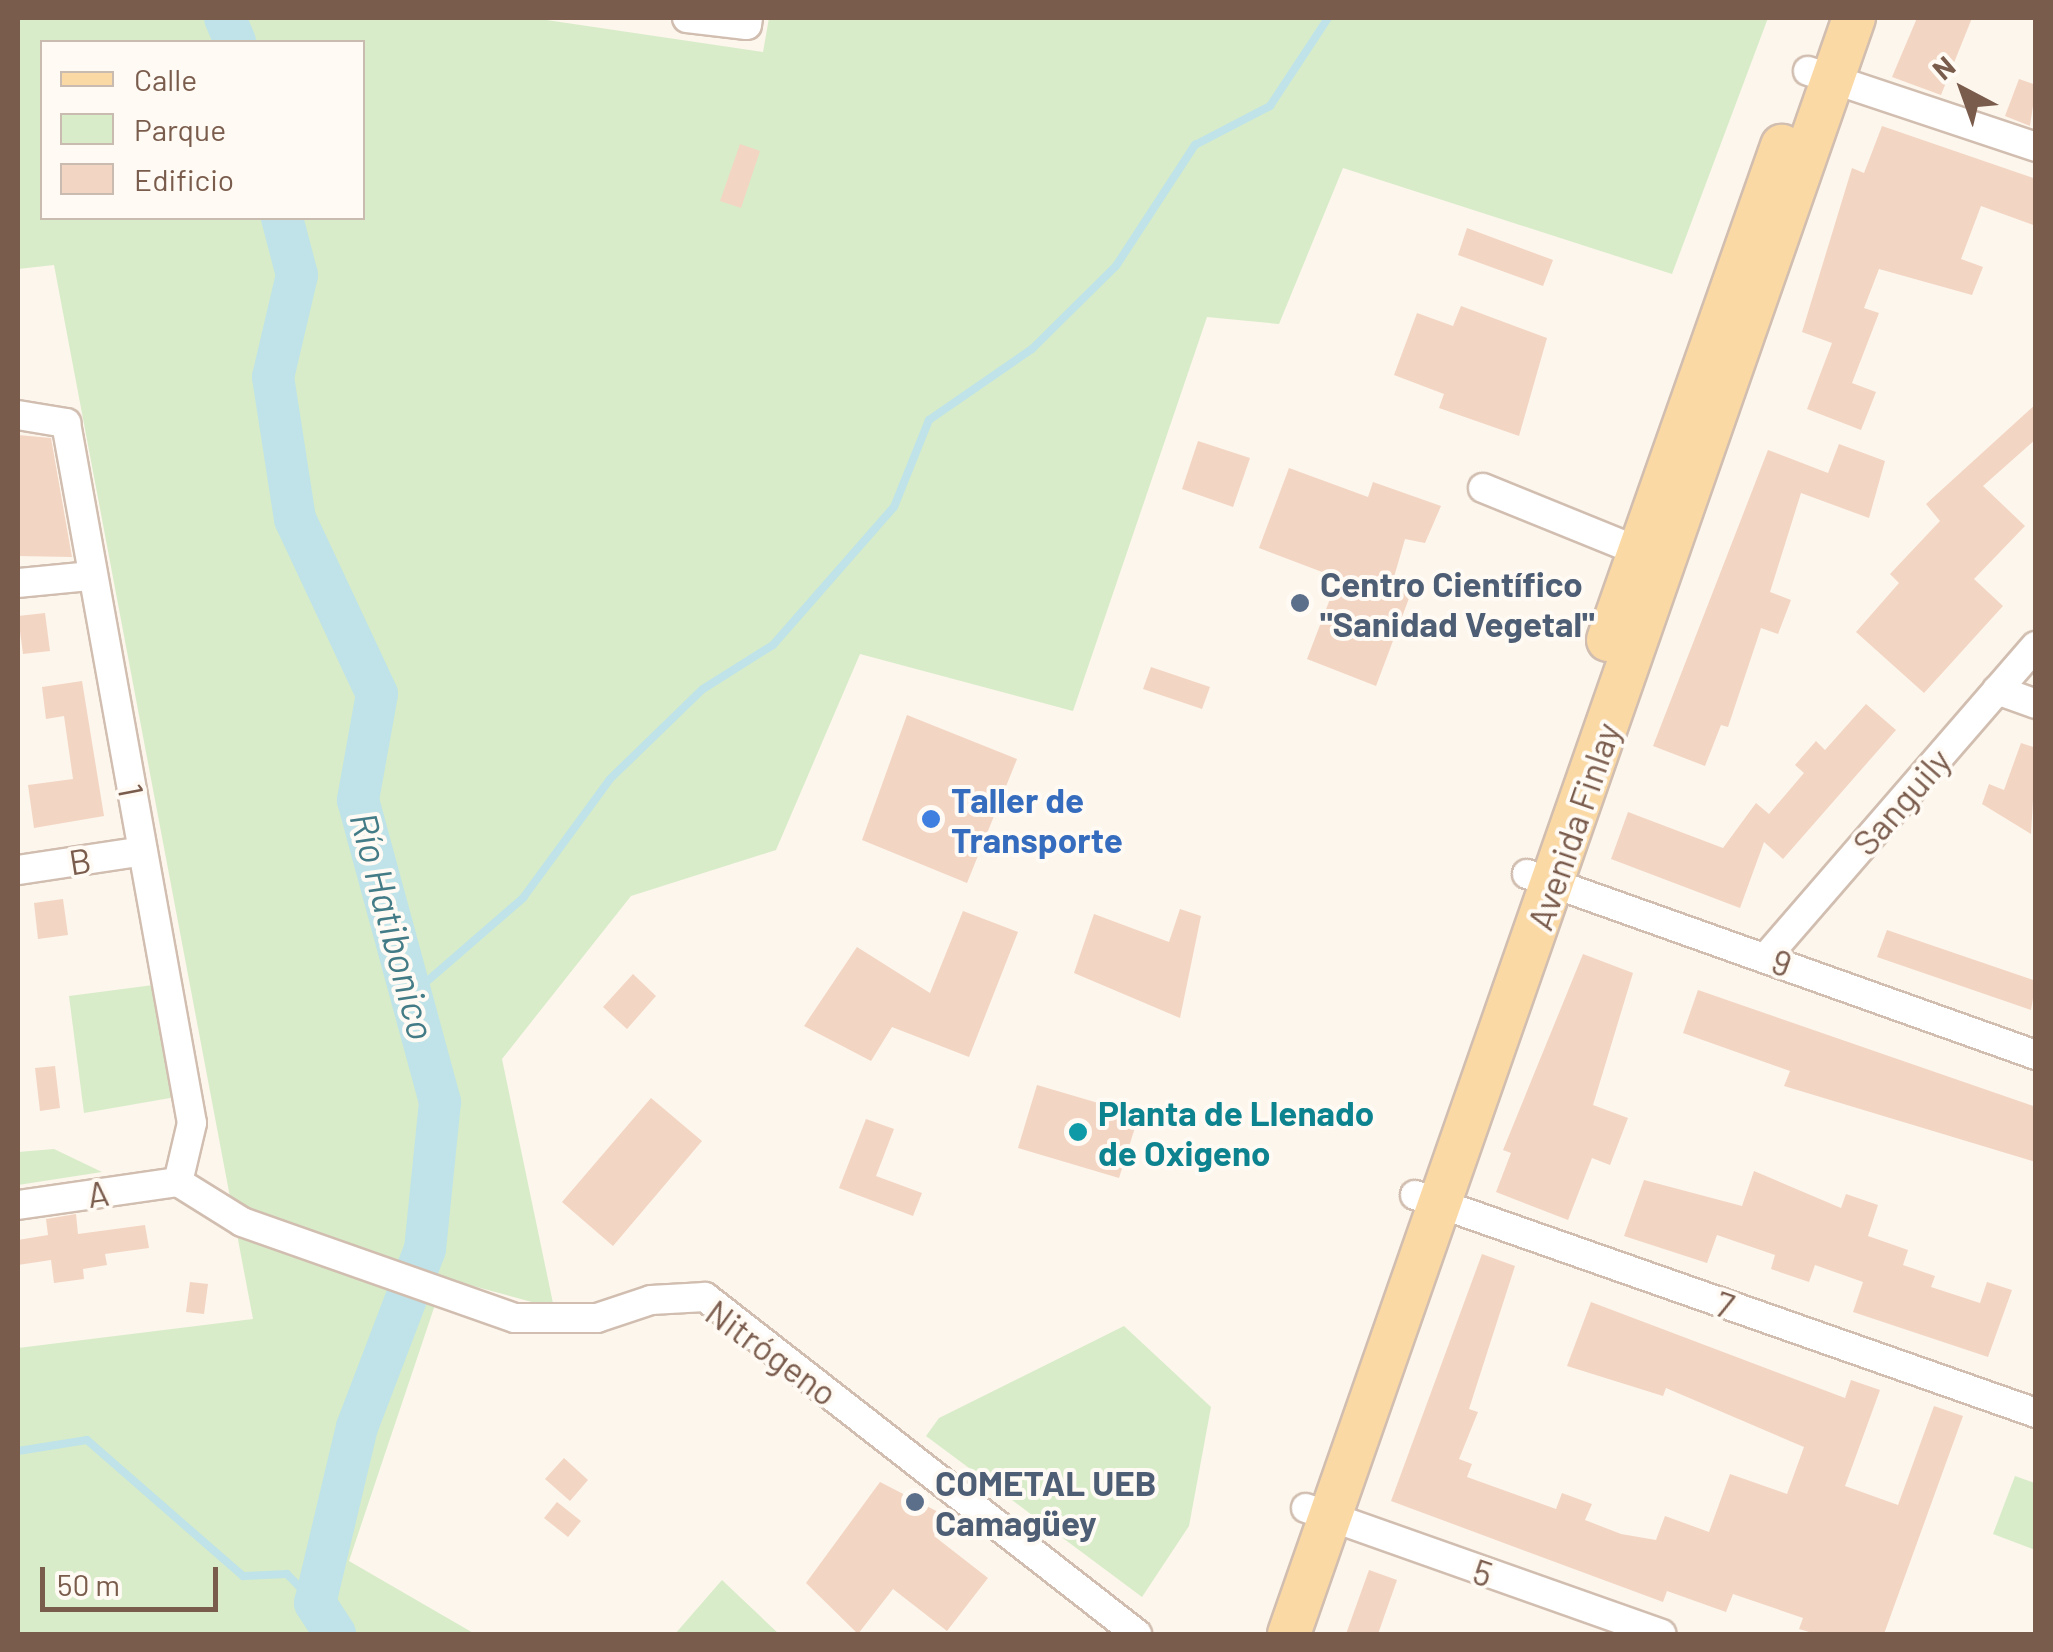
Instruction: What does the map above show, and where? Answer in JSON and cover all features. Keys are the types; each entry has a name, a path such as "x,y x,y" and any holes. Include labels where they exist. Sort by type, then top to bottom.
{"main road":[{"name":"Avenida Finlay","path":"1822,76 1826,18"},
{"name":"Avenida Finlay","path":"1289,1634 1319,1512 1650,555 1822,76 1854,18"},
{"name":"Avenida Finlay","path":"1261,1634 1319,1512"}],"street":[{"path":"687,18 748,21"},
{"path":"1822,76 2036,148"},
{"name":"1","path":"30,414 66,423 192,1123 178,1182"},
{"path":"1482,488 1650,555"},
{"path":"18,583 91,576"},
{"name":"Sanguily","path":"1767,956 2036,646"},
{"path":"1997,690 2036,704"},
{"name":"B","path":"18,870 143,851"},
{"name":"9","path":"1541,878 2036,1054"},
{"name":"A","path":"18,1204 178,1182"},
{"name":"Nitrógeno","path":"178,1182 242,1222 515,1318 596,1318 705,1297 1138,1634"},
{"name":"7","path":"1428,1199 2036,1412"},
{"name":"5","path":"1319,1512 1661,1634"}],"green space":[{"path":"18,18 533,18 763,52 769,18 1768,18 1672,274 1343,168 1279,324 1207,317 1073,711 860,654 776,850 631,896 502,1059 554,1308 444,1278 349,1561 475,1634 18,1634 18,1348 253,1319 54,265 18,269"},
{"path":"161,984 176,1097 84,1113 69,996"},
{"path":"54,1149 102,1172 18,1185 18,1152"},
{"path":"1124,1326 1211,1407 1189,1526 1142,1597 926,1436 939,1418"},
{"path":"2015,1476 2035,1483 2035,1550 1993,1534"},
{"path":"722,1580 779,1634 675,1634"}],"building":[{"path":"1917,18 1972,18 1941,95 1892,77"},
{"path":"2019,79 2036,85 2030,126 2005,116"},
{"path":"1882,126 2036,179 2036,226 1981,206 1961,259 1983,267 1972,295 1879,269 1864,308 1879,313 1852,383 1876,392 1861,430 1807,409 1832,343 1802,332 1852,168 1864,173"},
{"path":"740,144 760,151 741,208 720,201"},
{"path":"1467,228 1553,260 1543,286 1458,255"},
{"path":"1461,306 1547,338 1519,436 1439,408 1444,394 1394,375 1417,313 1453,326"},
{"path":"2036,404 2036,439 1983,486 2025,526 1974,579 2003,606 1924,693 1856,632 1899,583 1890,574 1940,521 1926,504"},
{"path":"18,435 51,438 72,557 18,556"},
{"path":"1198,441 1250,458 1233,507 1182,489"},
{"path":"1839,444 1885,461 1869,518 1801,493 1770,592 1791,600 1778,634 1761,628 1728,727 1721,725 1705,766 1653,746 1768,450 1828,473"},
{"path":"1289,468 1368,497 1373,482 1441,506 1425,543 1405,539 1394,577 1414,585 1376,686 1307,659 1338,578 1259,548"},
{"path":"45,613 50,651 23,654 18,616"},
{"path":"1151,667 1210,687 1202,709 1143,689"},
{"path":"82,681 104,816 34,828 28,785 73,779 64,716 46,719 42,687"},
{"path":"1866,704 1896,730 1783,859 1764,842 1740,908 1611,859 1628,812 1723,848 1756,803 1769,814 1804,773 1795,765 1816,741 1825,750"},
{"name":"Taller de Transporte","path":"907,715 1017,759 967,883 862,840"},
{"path":"2021,743 2036,748 2031,834 1982,804 1989,784 2004,790"},
{"path":"63,899 68,935 38,939 34,903"},
{"path":"1180,909 1201,916 1180,1018 1074,973 1094,914 1169,942"},
{"path":"963,911 1018,932 969,1057 892,1027 871,1061 804,1026 857,947 930,993"},
{"path":"1887,930 2036,981 2031,1010 1877,957"},
{"path":"1583,954 1633,973 1593,1105 1628,1118 1610,1165 1592,1158 1568,1220 1496,1192 1511,1153 1503,1150"},
{"path":"633,974 656,996 627,1029 603,1007"},
{"path":"1698,990 2036,1107 2036,1162 1784,1086 1790,1071 1683,1033"},
{"path":"55,1066 60,1108 40,1111 35,1068"},
{"name":"Planta de Llenado de Oxigeno","path":"1037,1085 1139,1115 1119,1178 1018,1148"},
{"path":"651,1098 702,1141 613,1246 562,1202"},
{"path":"866,1119 894,1129 876,1176 922,1193 913,1216 839,1188"},
{"path":"1754,1171 1841,1208 1846,1194 1878,1205 1868,1236 1908,1250 1903,1265 1935,1276 1931,1287 1980,1303 1987,1282 2012,1290 1988,1357 1853,1312 1863,1282 1815,1265 1809,1282 1771,1269 1775,1255 1717,1235 1707,1263 1624,1236 1644,1180 1742,1206"},
{"path":"76,1214 78,1234 145,1225 149,1248 105,1254 107,1265 83,1269 84,1279 54,1283 51,1260 18,1265 18,1240 48,1235 46,1219"},
{"path":"1482,1254 1515,1266 1469,1409 1478,1412 1459,1459 1472,1464 1467,1477 1556,1509 1562,1493 1592,1504 1585,1520 1621,1534 1656,1540 1665,1516 1709,1532 1730,1474 1787,1494 1804,1447 1666,1388 1663,1396 1567,1366 1591,1302 1845,1398 1851,1380 1880,1390 1845,1486 1898,1505 1934,1406 1963,1416 1884,1634 1816,1634 1799,1629 1803,1618 1733,1594 1726,1612 1667,1591 1663,1602 1391,1501"},
{"path":"190,1282 208,1284 204,1314 186,1312"},
{"path":"564,1458 588,1480 570,1501 545,1479"},
{"path":"880,1482 948,1517 934,1536 988,1578 947,1631 893,1589 858,1634 806,1583"},
{"path":"557,1502 581,1521 568,1537 544,1518"},
{"path":"1369,1570 1397,1580 1378,1634 1346,1634"}],"waterway":[{"name":"Río Hatibonico","path":"225,18 234,40"},
{"path":"410,996 523,898 610,779 703,689 773,645 894,507 929,420 1032,349 1116,266 1195,145 1270,106 1328,18"},
{"name":"Río Hatibonico","path":"283,220 297,275 273,377 295,519 377,694 358,800 440,1102 425,1249 357,1427 315,1603 335,1634"},
{"path":"18,1451 87,1440 243,1576 287,1574 315,1603"}],"place":[{"name":"Centro Científico \"Sanidad Vegetal\"","path":"1300,603"},
{"name":"Taller de Transporte","path":"931,819"},
{"name":"Planta de Llenado de Oxigeno","path":"1078,1132"},
{"name":"COMETAL UEB Camagüey","path":"915,1502"}]}
